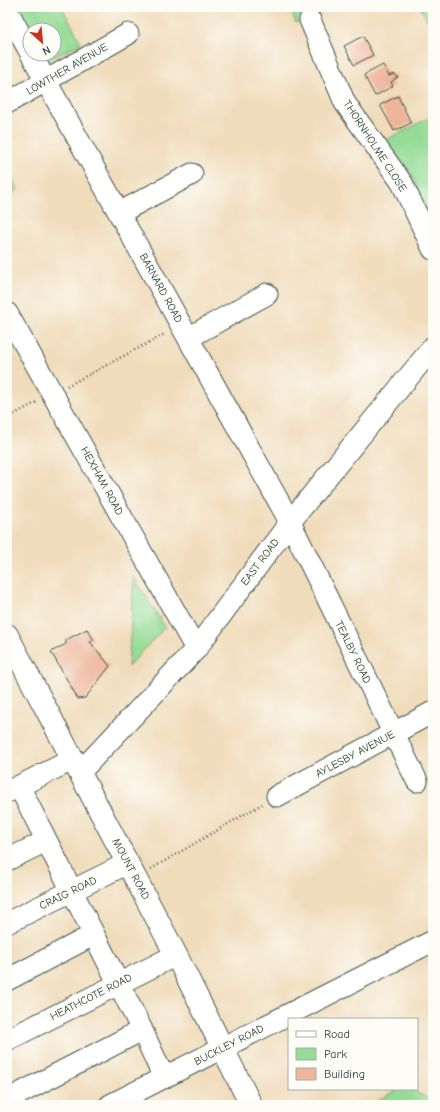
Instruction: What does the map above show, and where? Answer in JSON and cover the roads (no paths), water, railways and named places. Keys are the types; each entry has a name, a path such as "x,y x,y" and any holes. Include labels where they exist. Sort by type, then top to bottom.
{"main road":[{"name":"MOUNT ROAD","path":"7,635 132,870 251,1105"}],"street":[{"name":"BARNARD ROAD","path":"7,10 22,37"},
{"name":"THORNHOLME CLOSE","path":"310,20 345,103 402,183 433,249"},
{"name":"LOWTHER AVENUE","path":"7,103 47,82 128,34"},
{"name":"BARNARD ROAD","path":"36,62 290,522"},
{"path":"119,213 192,174"},
{"path":"185,332 268,294"},
{"name":"HEXHAM ROAD","path":"7,313 196,649"},
{"name":"EAST ROAD","path":"13,789 77,765 196,649 290,522 433,347"},
{"name":"TEALBY ROAD","path":"290,522 392,734 417,781"},
{"name":"AYLESBY AVENUE","path":"277,796 433,712"},
{"path":"13,789 46,841 142,1030 164,1078"},
{"path":"7,860 46,841"},
{"name":"CRAIG ROAD","path":"7,923 71,891 132,870"},
{"path":"7,980 93,935"},
{"name":"BUCKLEY ROAD","path":"110,1105 433,941"},
{"name":"HEATHCOTE ROAD","path":"7,1040 176,955"},
{"path":"7,1100 142,1030"}]}
